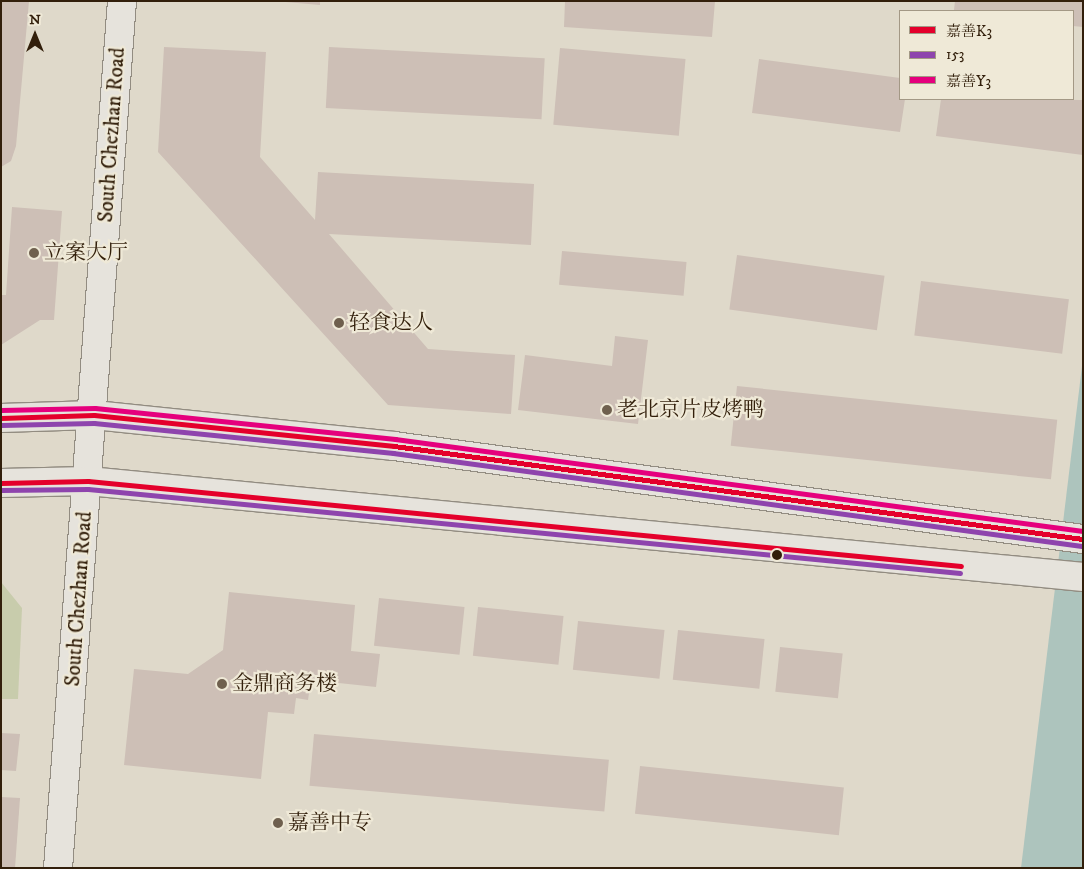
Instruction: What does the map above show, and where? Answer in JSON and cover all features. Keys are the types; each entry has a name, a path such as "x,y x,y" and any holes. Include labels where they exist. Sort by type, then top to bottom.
{"main road":[{"name":"South Chezhan Road","path":"58,868 94,415 122,1"},
{"path":"1,418 94,415 394,446 1083,539"},
{"path":"1,483 88,481 1083,578"}],"green space":[{"path":"1,582 22,608 18,699 1,699"}],"water":[{"path":"1083,358 1083,863 1082,868 1021,868"}],"building":[{"path":"1,1 29,1 16,146 11,161 1,167"},
{"path":"274,1 320,1 320,5"},
{"path":"565,1 715,1 712,37 564,27"},
{"path":"955,1 1083,1 1083,27 1074,26 1074,10 954,10"},
{"path":"164,47 266,52 260,157 315,220 318,172 534,184 531,245 329,234 428,349 515,355 511,414 388,405 158,152"},
{"path":"329,47 545,58 542,119 326,108"},
{"path":"560,48 686,59 679,136 553,125"},
{"path":"759,59 899,78 899,100 905,100 900,132 752,113"},
{"path":"941,100 1083,100 1083,155 936,136"},
{"name":"立案大厅","path":"12,207 62,211 54,320 40,320 1,345 1,295 6,295"},
{"path":"562,251 687,262 684,296 559,285"},
{"path":"737,255 885,276 877,330 729,309"},
{"path":"921,281 1069,299 1062,354 914,336"},
{"path":"615,336 648,340 638,424 518,410 525,355 612,366"},
{"path":"737,386 1057,420 1051,479 731,446"},
{"name":"金鼎商务楼","path":"229,592 355,605 351,651 380,654 376,687 311,680 308,700 296,698 294,714 268,712 261,779 124,765 134,669 188,674 223,650"},
{"path":"379,598 465,607 460,655 374,646"},
{"path":"478,607 564,616 558,665 473,656"},
{"path":"578,621 665,630 659,679 573,670"},
{"path":"678,630 765,639 759,689 673,680"},
{"path":"780,647 843,654 838,698 775,692"},
{"path":"1,733 20,734 16,771 1,770"},
{"path":"314,734 609,760 604,812 309,786"},
{"path":"640,766 844,787 839,835 635,814"},
{"path":"1,797 20,798 15,868 1,868"}],"transit line":[{"name":"嘉善Y3","path":"1,410 95,408 395,439 1083,531"},
{"name":"嘉善K3","path":"1,418 94,415 394,446 1083,539"},
{"name":"153","path":"1,425 94,423 393,453 1082,546"},
{"name":"嘉善K3","path":"1,483 88,481 961,566"},
{"name":"153","path":"1,490 88,489 960,573"}],"place":[{"name":"立案大厅","path":"34,253"},
{"name":"轻食达人","path":"339,323"},
{"name":"老北京片皮烤鸭","path":"607,410"},
{"name":"金鼎商务楼","path":"222,684"},
{"name":"嘉善中专","path":"278,823"}]}
